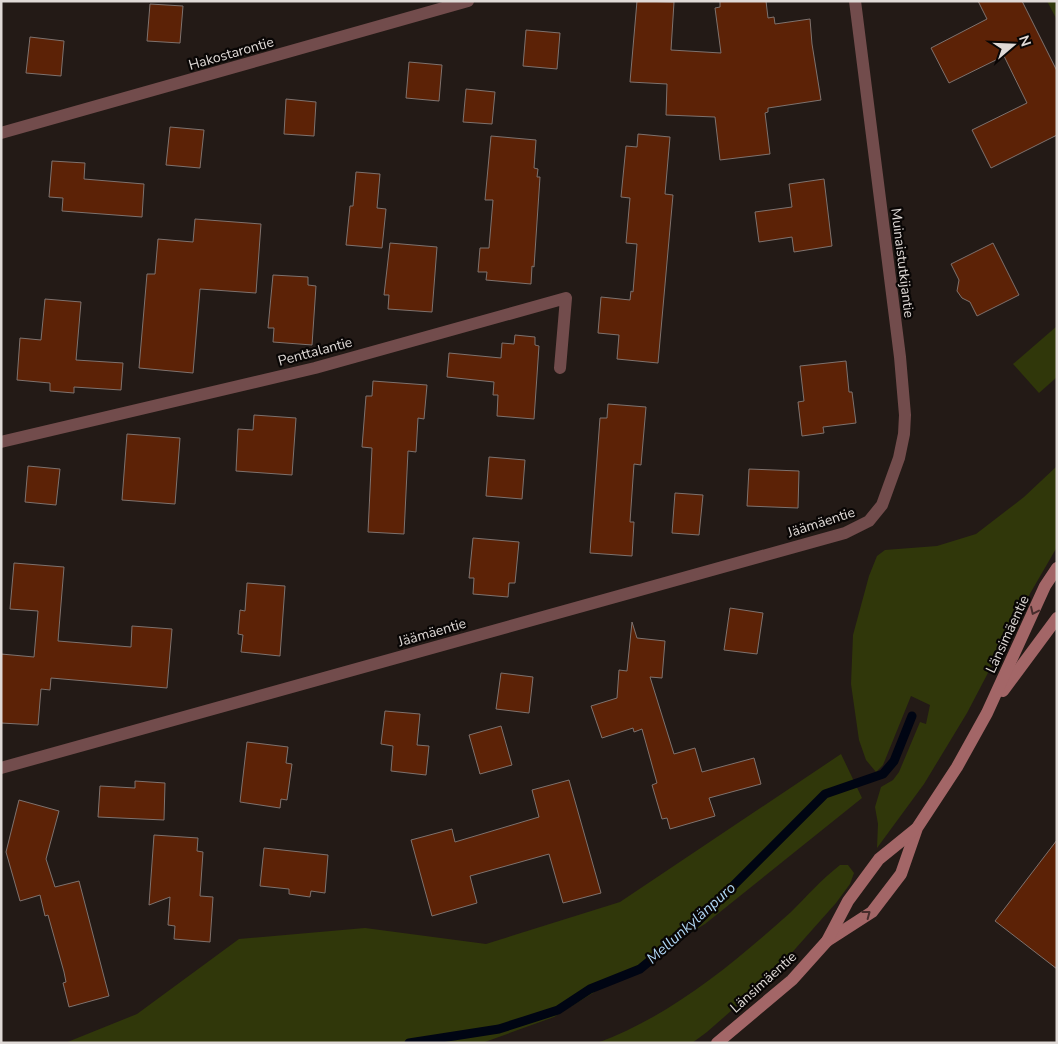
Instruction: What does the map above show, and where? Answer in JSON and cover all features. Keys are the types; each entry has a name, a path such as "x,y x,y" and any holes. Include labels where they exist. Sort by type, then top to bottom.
{"main road":[{"name":"Länsimäentie","path":"827,941 872,912 901,874 917,828 957,767 987,713 1046,586 1057,568"},
{"name":"Länsimäentie","path":"987,713 1057,618"},
{"name":"Länsimäentie","path":"717,1043 792,980 827,941 848,901 879,859 917,828"}],"street":[{"name":"Hakostarontie","path":"1,133 468,1"},
{"name":"Muinaistutkijantie","path":"855,1 900,357 905,416 904,434 896,466 882,505 869,521"},
{"name":"Penttalantie","path":"1,442 315,368 566,298 560,368"},
{"name":"Jäämäentie","path":"1,768 828,538 869,521"}],"green space":[{"path":"1047,1 1057,1 1057,20"},
{"path":"1057,326 1057,377 1039,393 1013,364"},
{"path":"1057,466 1057,547 1024,604 967,713 924,784 877,848 878,824 875,807 881,787 893,780 899,772 920,722 926,724 930,705 911,696 883,765 876,772 866,760 859,740 851,684 853,635 869,576 877,556 885,550 937,546 976,534 1024,497"},
{"path":"841,754 862,798 705,924 554,1017 482,1043 65,1043 137,1014 239,939 365,928 486,944 620,902"},
{"path":"840,865 848,865 854,873 850,884 836,903 772,975 692,1043 597,1043 624,1032 650,1018 700,987 747,951"}],"building":[{"path":"637,1 674,2 671,50 721,53 715,8 720,7 720,1 766,1 768,18 774,17 775,24 810,19 821,100 768,108 768,112 765,113 770,154 720,160 715,117 666,115 667,84 630,82"},
{"path":"978,1 1022,1 1057,71 1057,135 991,168 972,130 1027,103 1004,56 949,83 931,48 987,19"},
{"path":"150,4 183,6 180,43 147,41"},
{"path":"526,30 560,33 557,69 523,66"},
{"path":"30,37 64,41 61,76 26,73"},
{"path":"409,62 442,65 439,101 406,98"},
{"path":"466,89 495,92 492,124 463,122"},
{"path":"286,99 316,102 314,136 284,134"},
{"path":"170,127 204,130 200,168 166,165"},
{"path":"638,134 670,137 665,194 673,195 658,363 617,359 619,335 598,333 601,297 630,300 631,291 633,292 637,244 626,243 630,198 621,197 626,146 637,147"},
{"path":"491,136 536,140 534,168 538,169 537,177 540,177 534,267 532,266 531,284 486,280 487,272 478,272 480,248 489,248 493,200 485,200"},
{"path":"52,161 85,163 84,179 144,184 142,217 62,211 63,198 49,197"},
{"path":"356,172 380,174 377,208 386,209 382,248 346,245 350,206 353,206"},
{"path":"824,179 832,246 794,252 792,237 759,242 755,212 792,207 789,184"},
{"path":"195,219 261,224 256,293 200,289 193,373 139,368 147,274 155,274 158,239 193,242"},
{"path":"390,243 437,247 432,312 388,309 389,295 384,295"},
{"path":"993,243 1019,295 977,316 970,302 962,298 957,291 959,280 951,264"},
{"path":"273,275 308,277 308,285 316,286 312,345 273,342 274,328 268,328"},
{"path":"45,299 81,302 76,360 123,363 121,390 74,387 74,393 50,391 50,383 17,380 20,338 41,340"},
{"path":"515,335 535,337 535,345 539,346 534,419 497,416 498,395 493,395 494,382 447,377 449,353 501,358 502,343 514,344"},
{"path":"846,361 849,392 852,392 856,423 823,427 824,433 802,436 798,402 804,401 800,366"},
{"path":"373,381 427,385 424,419 418,418 416,452 408,451 404,534 368,532 372,448 362,447 366,396 372,396"},
{"path":"608,404 646,407 641,465 634,464 630,522 634,522 632,556 590,553 600,418 607,418"},
{"path":"254,415 296,418 292,475 236,471 238,429 253,430"},
{"path":"127,434 180,438 175,504 122,500"},
{"path":"489,457 525,460 522,499 486,496"},
{"path":"28,466 60,469 56,505 25,502"},
{"path":"749,469 799,471 798,508 747,506"},
{"path":"675,493 703,495 699,535 672,533"},
{"path":"473,538 519,542 515,583 509,583 508,597 473,594 474,578 469,578"},
{"path":"14,563 64,567 58,641 131,647 132,626 172,629 167,688 51,678 50,690 41,689 38,725 1,723 1,654 34,657 38,611 10,609"},
{"path":"247,583 285,586 280,656 241,652 243,635 238,634 240,610 245,611"},
{"path":"730,608 763,613 757,654 724,650"},
{"path":"632,622 637,638 665,641 662,678 650,677 674,754 695,748 702,772 754,758 761,784 709,798 715,816 670,829 667,818 662,819 652,785 657,783 642,729 634,732 633,728 602,738 591,706 617,698 619,670 627,671"},
{"path":"501,673 533,677 529,713 496,709"},
{"path":"385,711 420,714 417,745 429,746 426,775 391,771 393,746 381,744"},
{"path":"501,726 512,765 480,774 469,735"},
{"path":"247,742 288,747 286,763 292,764 287,800 281,799 280,808 240,802"},
{"path":"569,780 601,893 563,903 549,854 470,876 477,903 432,916 411,840 452,829 455,842 539,817 532,790"},
{"path":"135,781 165,783 164,820 98,817 100,786 135,788"},
{"path":"19,800 59,811 46,859 55,887 79,881 109,996 69,1007 63,983 66,982 64,972 48,915 45,916 40,895 20,901 6,852"},
{"path":"154,835 198,838 197,851 203,852 200,896 213,897 210,942 174,939 175,926 168,925 170,897 149,905"},
{"path":"1057,840 1057,969 995,921"},
{"path":"264,848 328,855 325,893 311,891 310,897 289,894 289,889 260,886"}],"waterway":[{"name":"Mellunkylänpuro","path":"409,1043 499,1029 558,1010 590,989 640,969 697,922 825,794 883,774 894,761 912,716"}]}
